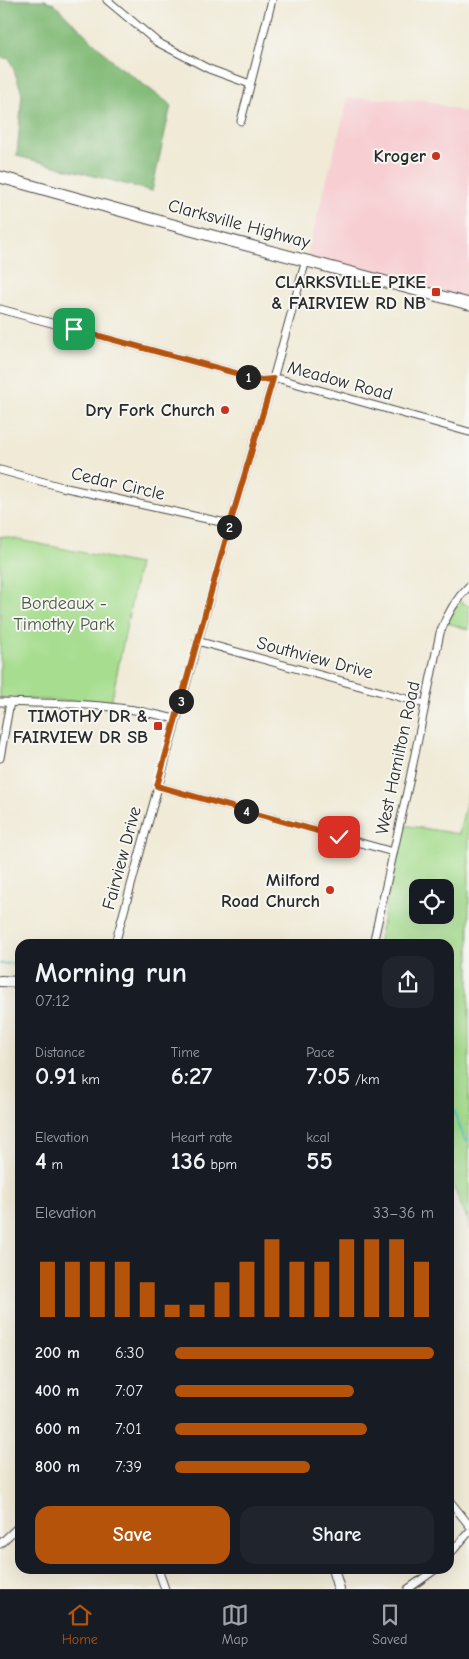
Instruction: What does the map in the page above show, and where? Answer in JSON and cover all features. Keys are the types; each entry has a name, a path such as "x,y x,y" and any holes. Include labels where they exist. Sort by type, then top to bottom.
{"main road":[{"name":"Clarksville Highway","path":"0,176 173,225 469,304"}],"street":[{"path":"107,0 157,42 209,69 250,84"},
{"path":"241,121 272,0"},
{"name":"Fairview Drive","path":"116,939 197,641 306,260"},
{"name":"Meadow Road","path":"0,308 261,380 280,379 469,432"},
{"name":"Cedar Circle","path":"0,470 65,487 230,524"},
{"name":"West Hamilton Road","path":"374,939 440,633 447,614 456,600 469,586"},
{"name":"Southview Drive","path":"197,641 426,704"},
{"path":"0,702 106,706 176,719"},
{"path":"0,758 10,702"},
{"path":"157,786 393,852"},
{"path":"0,981 15,982"},
{"path":"454,1506 469,1525"},
{"path":"0,1544 15,1530"},
{"path":"454,1549 469,1532"},
{"path":"160,1574 165,1589"},
{"path":"334,1574 339,1589"},
{"path":"408,1589 429,1574"}],"shaded area":[{"path":"348,98 425,100 469,114 469,304 306,260"}],"green space":[{"path":"0,0 44,0 53,3 116,64 171,105 152,191 17,156 22,93 10,59 0,57"},
{"name":"Bordeaux - Timothy Park","path":"0,536 139,564 111,703 0,698"},
{"path":"459,601 469,606 469,630 448,623"},
{"path":"469,790 469,1223 454,1188 454,939 379,939 403,825 459,834"}],"waterway":[{"path":"0,964 15,963"},
{"path":"454,1111 465,1141 469,1140"}],"place":[{"name":"Kroger","path":"436,156"},
{"name":"CLARKSVILLE PIKE & FAIRVIEW RD NB","path":"436,292"},
{"name":"Dry Fork Church","path":"225,410"},
{"name":"TIMOTHY DR & FAIRVIEW DR SB","path":"158,726"},
{"name":"Milford Road Church","path":"330,890"}],"route":[{"path":"74,329 261,380 273,379 230,524 157,786 339,837"}]}
